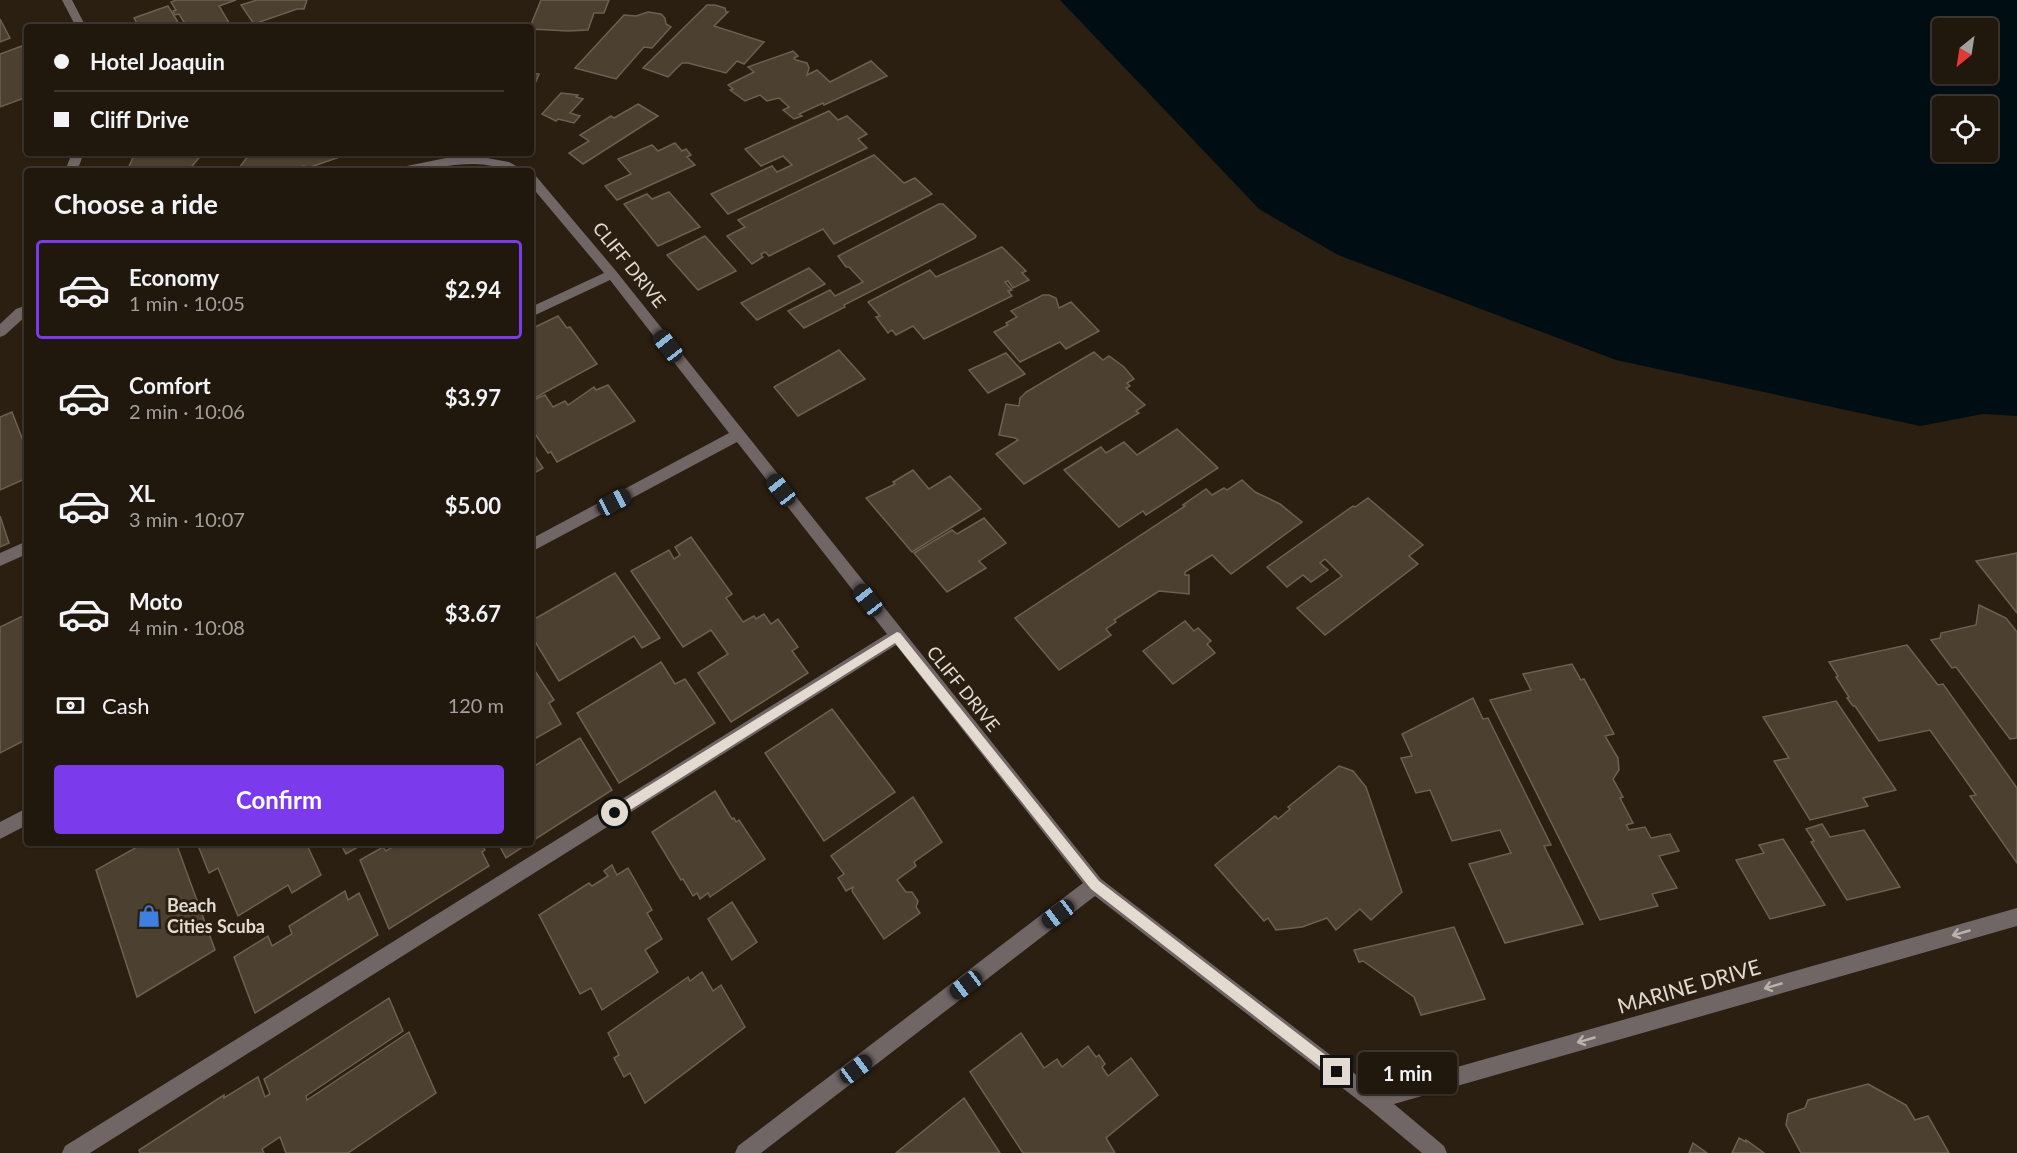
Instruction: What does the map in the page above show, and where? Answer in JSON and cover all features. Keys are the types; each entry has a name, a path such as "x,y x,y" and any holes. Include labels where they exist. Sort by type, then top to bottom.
{"street":[{"path":"67,0 79,24"},
{"path":"416,168 462,159 505,164 513,168"},
{"name":"CLIFF DRIVE","path":"534,182 612,274 1095,885 1374,1100 1437,1153"},
{"path":"534,311 612,274"},
{"path":"0,333 24,311"},
{"path":"534,544 737,435"},
{"path":"0,560 24,548"},
{"path":"72,1153 897,636"},
{"path":"0,831 24,818"},
{"path":"745,1153 1095,885"},
{"name":"MARINE DRIVE","path":"1374,1100 2017,917"}],"shaded area":[{"path":"1060,0 2017,0 2017,416 1983,414 1920,426 1616,360 1338,255 1259,209"}],"building":[{"path":"176,0 236,0 219,6 230,24 185,24 179,14 175,15 173,11 176,10 171,2"},
{"path":"257,0 307,0 304,9 297,9 254,24 241,5"},
{"path":"541,0 609,0 604,13 594,13 588,30 534,29 534,24 531,24"},
{"path":"707,5 725,8 728,12 714,26 764,42 744,64 737,61 726,73 682,63 668,77 643,68"},
{"path":"168,6 179,24 137,24 134,18"},
{"path":"648,12 661,14 666,24 671,27 652,48 644,47 616,79 575,68 624,15 636,16"},
{"path":"0,19 10,38 0,42"},
{"path":"22,46 24,50 24,98 0,107 0,54"},
{"path":"793,51 798,56 794,58 796,60 807,63 809,68 807,75 817,70 830,82 871,61 887,76 799,114 802,116 794,119 783,110 789,107 779,98 767,101 760,95 745,101 730,90 733,89 728,85 754,72 748,67"},
{"path":"534,73 539,74 534,86"},
{"path":"561,93 578,95 576,97 583,99 570,113 580,116 574,123 558,119 556,121 542,114"},
{"path":"638,104 658,116 583,164 569,153 589,141 580,135 611,116 614,118"},
{"path":"829,111 838,120 847,116 867,134 858,139 867,148 728,214 711,194 772,166 777,172 792,165 783,156 761,166 745,149"},
{"path":"675,143 682,151 686,149 691,155 687,157 695,165 617,200 605,186 631,174 618,159 652,145 658,151"},
{"path":"874,155 904,183 915,178 932,194 834,244 823,229 769,256 765,252 761,254 763,257 752,264 727,236 745,227 738,220"},
{"path":"134,156 200,156 190,168 128,168"},
{"path":"248,156 342,156 308,168 304,166 298,168 239,168"},
{"path":"669,192 700,227 658,246 624,204 647,194 652,199"},
{"path":"943,204 976,236 975,238 804,328 788,311 830,290 835,296 863,282 849,267 846,267 838,256"},
{"path":"705,236 736,271 698,290 667,255"},
{"path":"1002,247 1026,271 1022,273 1029,280 1013,288 1008,281 1005,282 1012,290 1008,291 1012,296 924,339 913,326 896,335 892,330 888,333 876,317 880,316 868,302 930,270 936,277"},
{"path":"809,268 825,284 757,320 741,303"},
{"path":"1043,295 1056,298 1059,308 1071,302 1099,331 1066,349 1060,342 1020,362 994,332 1017,317 1011,311"},
{"path":"558,316 567,328 570,327 597,364 534,398 534,328"},
{"path":"839,350 865,379 798,416 774,387"},
{"path":"1094,352 1103,360 1109,356 1124,367 1134,379 1127,383 1130,386 1126,388 1145,405 1136,411 1139,413 1024,484 996,454 1018,440 999,435 1006,404 1019,406 1020,398 1026,392"},
{"path":"1006,353 1025,374 988,393 969,370"},
{"path":"608,385 635,421 557,462 534,432 534,400 545,395 553,407 565,401 568,405 594,387 596,390"},
{"path":"12,412 24,443 24,479 0,490 0,417"},
{"path":"1177,429 1218,468 1146,515 1143,511 1119,527 1064,470 1101,447 1106,453 1124,442 1137,455"},
{"path":"534,454 543,468 534,473"},
{"path":"913,470 929,489 950,476 981,509 912,552 866,498 895,484 893,482"},
{"path":"1242,480 1255,492 1280,504 1302,522 1231,574 1212,555 1185,572 1185,575 1189,575 1189,594 1159,591 1114,620 1116,622 1106,629 1111,635 1059,670 1015,618 1185,506 1183,505 1206,489 1212,495 1224,488 1227,490"},
{"path":"1368,498 1423,545 1409,556 1418,564 1325,635 1297,608 1342,576 1325,559 1320,563 1328,570 1311,582 1303,575 1287,587 1267,567 1353,506 1355,507"},
{"path":"0,516 9,543 0,547"},
{"path":"984,518 1006,543 979,561 986,568 947,592 914,553 952,530 957,534"},
{"path":"691,537 732,594 726,598 743,622 754,616 756,619 764,614 771,624 778,619 798,647 792,651 808,673 731,722 698,673 728,654 711,630 683,647 631,571 669,550 674,559 680,555 675,547"},
{"path":"2017,553 2017,613 1976,561"},
{"path":"615,573 660,638 642,648 634,636 559,681 534,640 534,619"},
{"path":"1979,605 2006,618 2017,632 2017,738 2010,739 1956,667 1952,668 1931,640 1940,638 1941,633 1976,625"},
{"path":"24,615 24,741 0,753 0,627"},
{"path":"1185,621 1194,631 1198,628 1211,641 1207,644 1215,653 1173,684 1143,651"},
{"path":"1907,645 1938,685 1943,684 2017,788 2017,863 1970,796 1976,795 1930,730 1879,741 1847,698 1849,697 1829,662"},
{"path":"661,662 675,684 685,679 715,723 619,783 577,713"},
{"path":"1572,664 1581,680 1584,679 1614,734 1605,736 1618,758 1619,770 1613,779 1633,823 1626,825 1629,830 1645,827 1651,838 1670,834 1679,851 1659,856 1677,888 1652,894 1658,906 1600,920 1490,700 1531,690 1523,674"},
{"path":"534,670 554,700 549,703 561,724 534,739"},
{"path":"1473,698 1483,719 1488,718 1551,845 1544,846 1583,924 1505,943 1469,864 1511,853 1500,830 1452,841 1430,790 1416,793 1401,758 1412,756 1402,734"},
{"path":"1836,701 1896,790 1863,798 1868,806 1810,820 1774,761 1789,758 1763,717"},
{"path":"832,709 895,792 824,841 765,753"},
{"path":"580,738 612,790 534,840 534,766"},
{"path":"1339,766 1353,771 1366,787 1402,892 1371,920 1360,909 1336,930 1327,918 1302,927 1276,930 1268,918 1264,921 1215,865 1275,816 1278,819 1290,809 1288,807"},
{"path":"715,791 732,819 734,818 736,822 739,820 765,859 710,897 708,893 700,899 697,893 693,896 683,879 681,880 652,832"},
{"path":"913,797 942,842 914,862 916,866 897,880 906,892 912,892 918,901 916,907 920,913 884,939 852,891 853,887 846,891 838,878 844,874 831,856"},
{"path":"1822,824 1830,837 1864,830 1900,887 1847,900 1811,842 1814,841 1806,829"},
{"path":"1783,839 1825,905 1770,919 1736,860 1764,853 1759,845"},
{"path":"139,846 177,846 215,950 137,997 96,870"},
{"path":"198,846 307,846 321,875 292,893 288,885 238,916 218,868 209,873"},
{"path":"342,846 360,846 346,854"},
{"path":"394,846 483,846 485,850 482,852 489,866 389,929 360,860 383,847 386,851"},
{"path":"500,846 524,846 506,858"},
{"path":"612,865 617,875 628,868 652,910 647,913 662,939 645,950 658,972 602,1010 591,988 580,994 539,915 589,883 592,886 608,876 604,871"},
{"path":"345,891 348,900 359,893 378,935 255,1013 234,957 268,936 272,946 292,934 289,926"},
{"path":"732,902 757,942 732,960 708,919"},
{"path":"1454,927 1485,999 1421,1015 1414,997 1363,961 1359,962 1354,950"},
{"path":"702,972 713,991 721,985 745,1027 645,1103 630,1073 624,1077 614,1058 619,1055 608,1033 688,977 690,981"},
{"path":"389,998 403,1031 306,1096 307,1100 409,1032 436,1093 348,1153 286,1153 280,1137 262,1149 264,1153 140,1153 139,1150 224,1095 224,1098 258,1077 265,1097 270,1094 264,1079"},
{"path":"1021,1033 1044,1068 1057,1059 1062,1067 1088,1046 1096,1057 1099,1055 1105,1064 1102,1067 1108,1076 1131,1058 1158,1095 1106,1138 1115,1153 1023,1153 970,1072"},
{"path":"1868,1084 1906,1105 1915,1120 1928,1116 1949,1153 1801,1153 1786,1125 1788,1114 1805,1108 1808,1100"},
{"path":"964,1098 1000,1153 896,1153"},
{"path":"1739,1138 1746,1142 1746,1140 1764,1153 1732,1153"},
{"path":"1693,1143 1707,1153 1689,1153"}],"place":[{"name":"Beach Cities Scuba","path":"149,916"}],"route":[{"path":"615,813 897,636 1095,885 1337,1072"}]}
